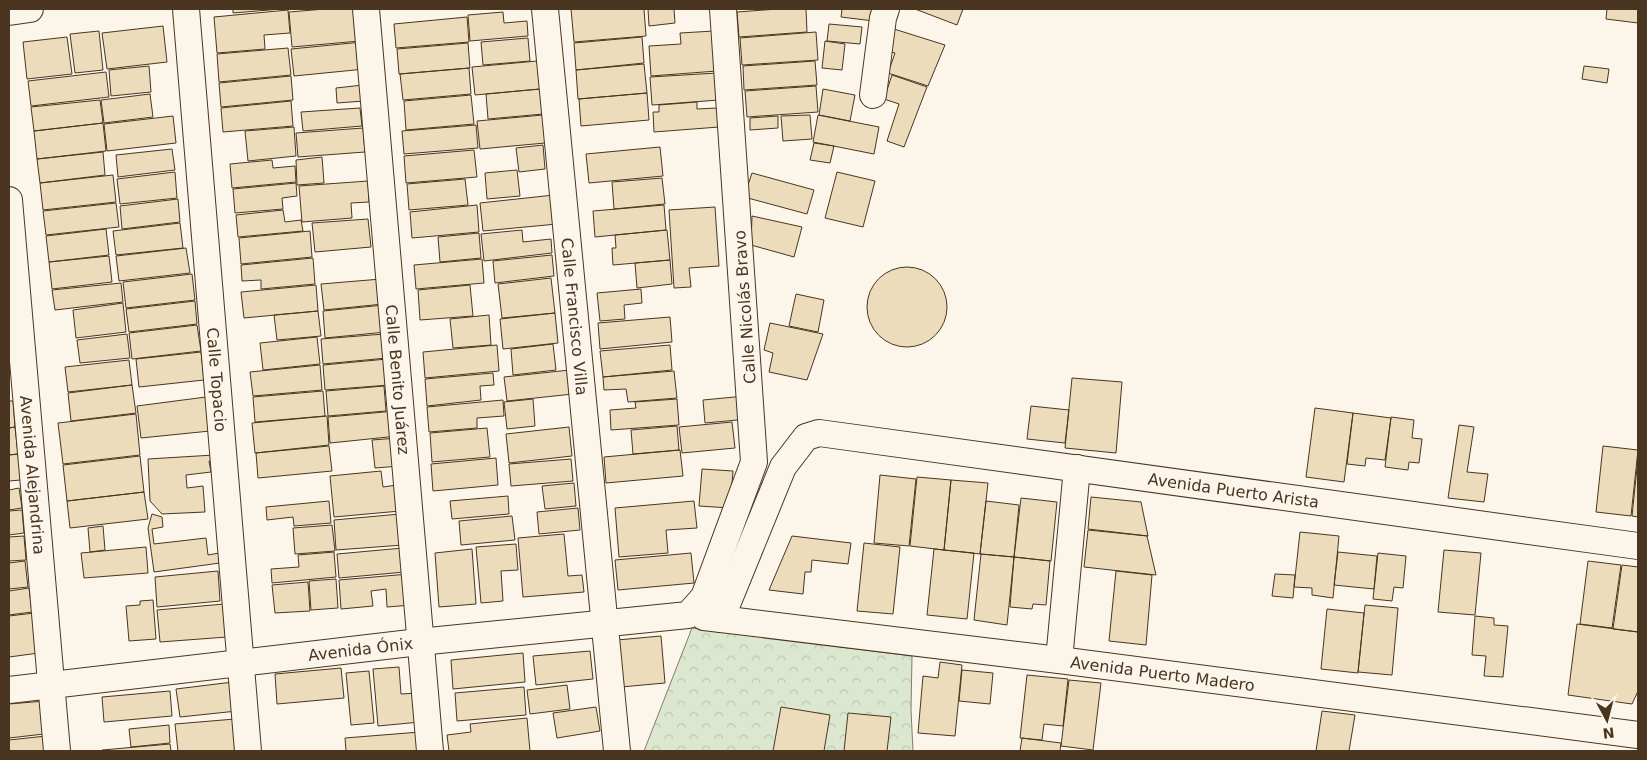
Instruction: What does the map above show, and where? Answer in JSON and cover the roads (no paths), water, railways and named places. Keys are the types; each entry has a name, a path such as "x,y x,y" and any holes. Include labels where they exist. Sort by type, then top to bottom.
{"street":[{"path":"9,12 30,9"},
{"name":"Calle Topacio","path":"186,9 239,664 248,751"},
{"name":"Calle Benito Juárez","path":"366,9 430,751"},
{"name":"Calle Francisco Villa","path":"545,9 617,751"},
{"name":"Calle Nicolás Bravo","path":"696,606 754,462 723,9"},
{"path":"873,95 883,18 886,9"},
{"name":"Avenida Alejandrina","path":"9,200 57,751"},
{"name":"Avenida Puerto Arista","path":"721,619 783,467 806,438 819,433 1638,546"},
{"path":"1058,660 1077,468"},
{"name":"Avenida Ónix","path":"9,690 420,642 604,625 696,606"},
{"name":"Avenida Puerto Madero","path":"696,606 721,619 1058,660 1638,735"},
{"path":"1630,751 1638,735"}]}
